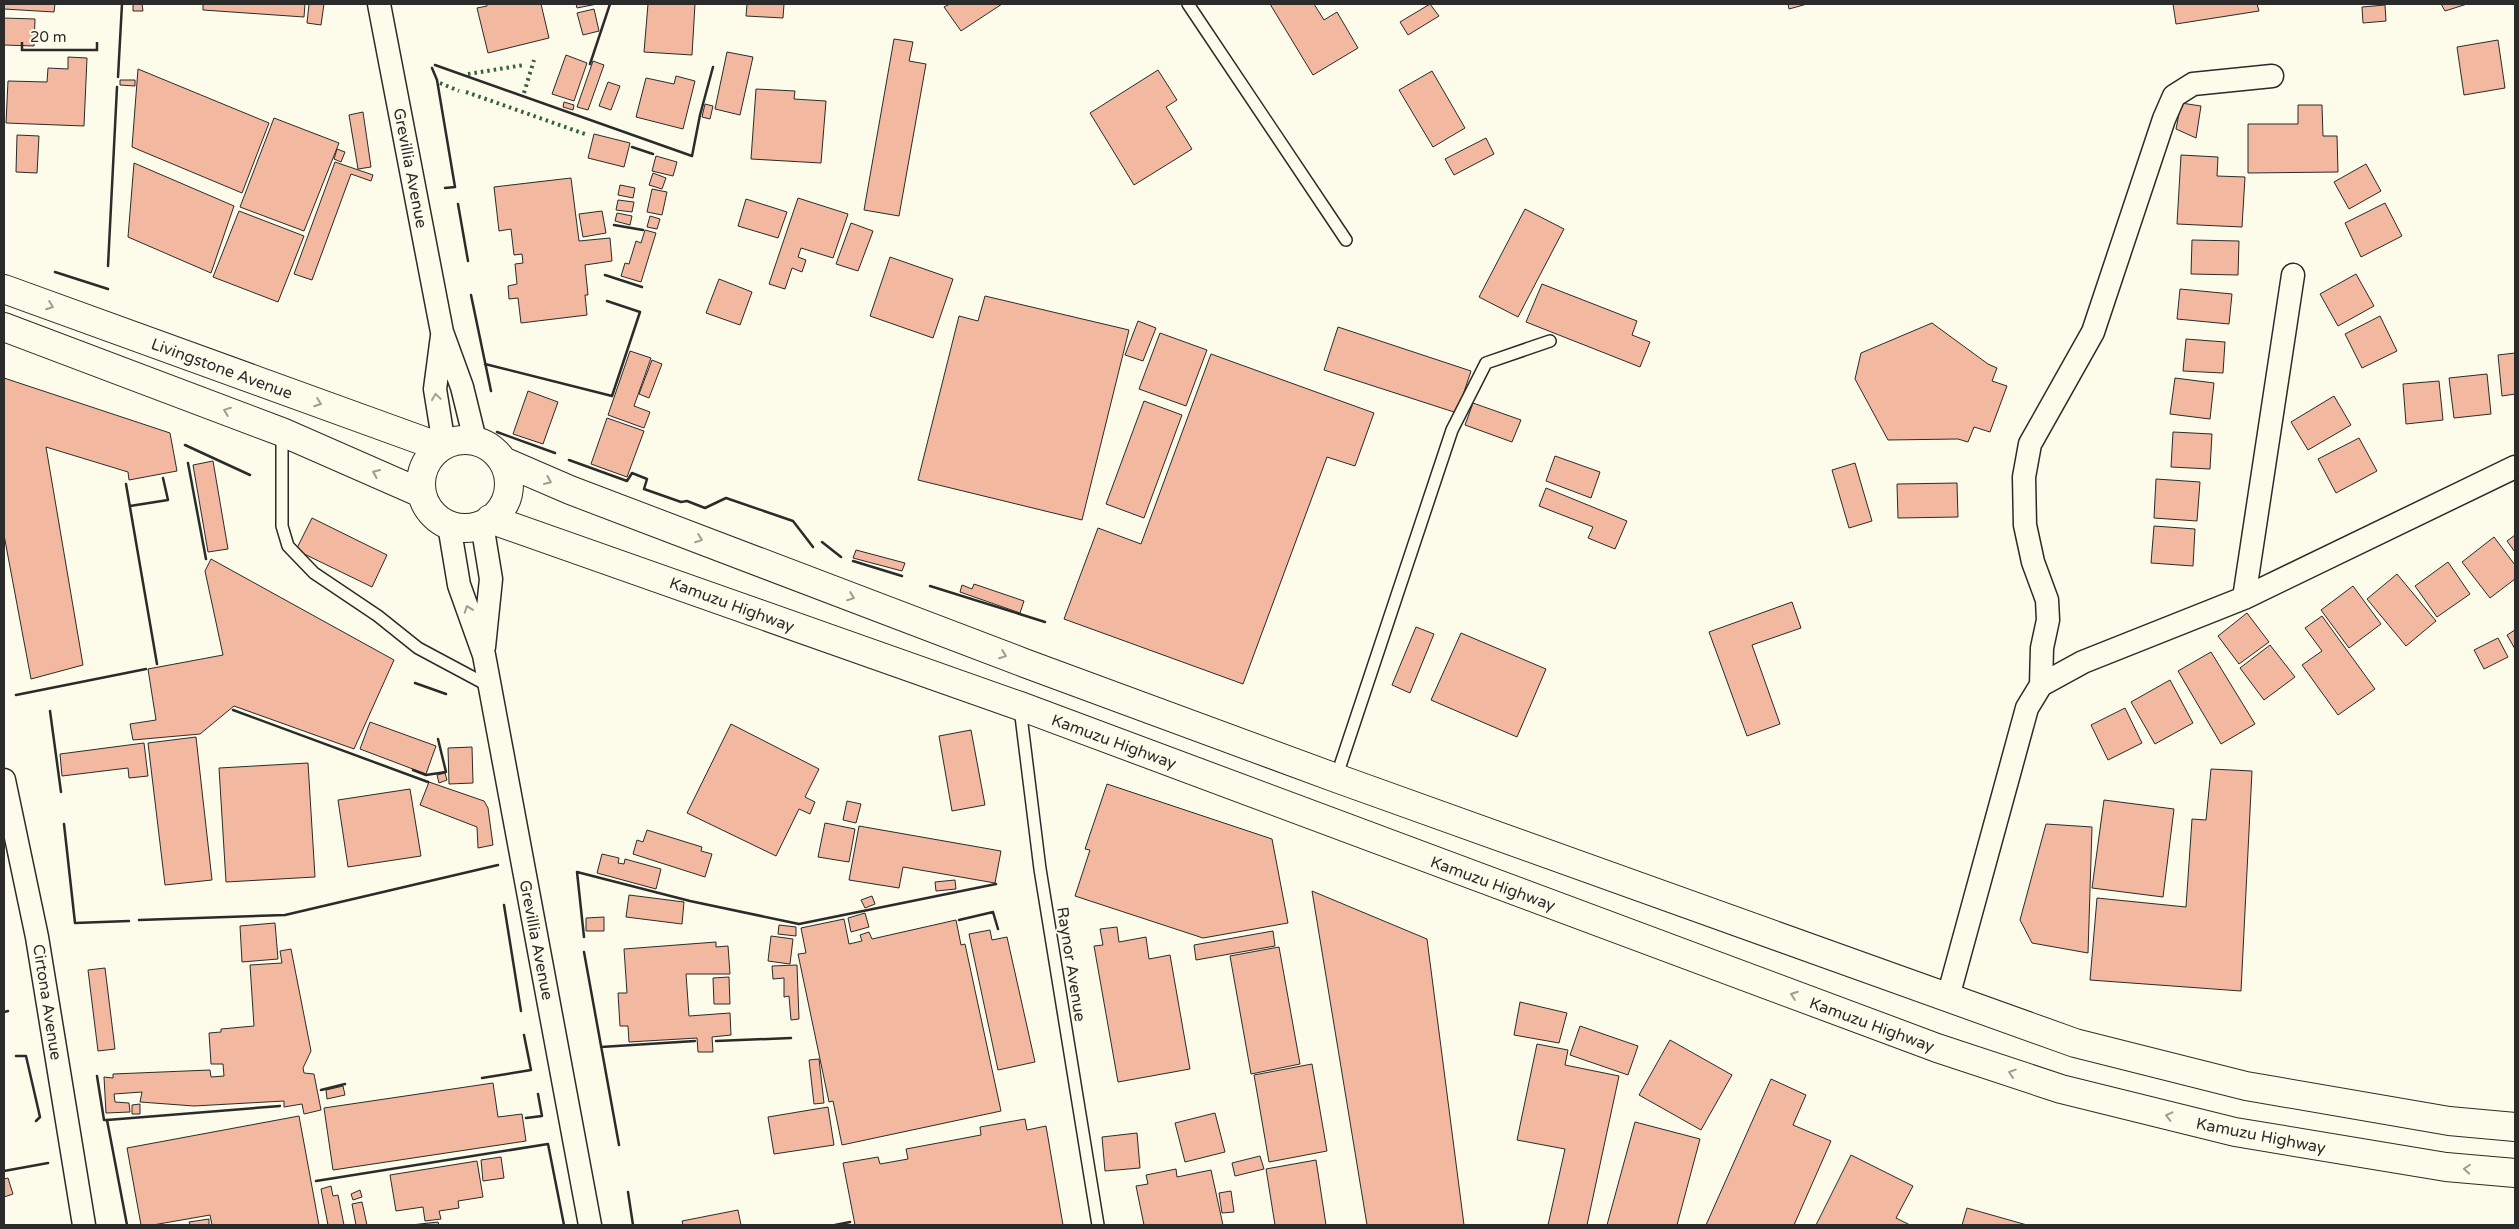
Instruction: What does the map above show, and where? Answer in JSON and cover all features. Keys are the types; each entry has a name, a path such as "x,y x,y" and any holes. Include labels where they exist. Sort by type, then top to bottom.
{"highway":[{"name":"Livingstone Avenue","path":"4,290 442,446"},
{"path":"4,327 282,432 421,493"},
{"path":"463,439 475,440 491,448 503,461 508,474 509,488 505,502 497,514 486,522 466,528 448,525 436,518 426,506 421,493 421,477 426,462 442,446 463,439"},
{"path":"503,461 588,498 1017,660 1336,778 2075,1043 2246,1086 2449,1120 2515,1127"},
{"name":"Kamuzu Highway","path":"486,522 1020,706 1937,1048 2052,1086 2235,1132 2446,1167 2515,1173"}],"street":[{"name":"Grevillia Avenue","path":"379,4 442,332"},
{"path":"1948,997 2027,708 2041,685 2042,648 2048,620 2047,600 2033,562 2025,525 2024,477 2030,444 2093,332 2164,119 2174,96 2193,84 2272,76"},
{"path":"2244,598 2293,275"},
{"path":"442,332 462,387 475,440"},
{"path":"442,332 435,389 442,446"},
{"path":"2041,685 2083,662 2244,598 2515,468"},
{"name":"Grevillia Avenue","path":"484,655 491,579 486,522"},
{"name":"Grevillia Avenue","path":"448,525 459,585 484,655 590,1225"},
{"name":"Cirtona Avenue","path":"4,780 37,937 84,1225"}],"lane":[{"path":"1188,4 1346,240"},
{"path":"1336,778 1452,430 1486,363 1550,341"},
{"path":"282,432 282,526 288,546 314,573 378,616 418,648 489,686"},
{"name":"Raynor Avenue","path":"1020,706 1040,869 1098,1225"}],"building":[{"path":"4,4 55,4 54,12 4,9"},
{"path":"133,4 142,4 143,11 133,11"},
{"path":"203,4 305,4 304,17 203,10"},
{"path":"309,4 324,4 321,25 307,23"},
{"path":"487,4 541,4 549,38 488,53 477,8 487,6"},
{"path":"576,4 597,4 577,8"},
{"path":"648,4 695,4 692,55 644,52"},
{"path":"747,4 784,4 783,18 746,16"},
{"path":"950,4 1002,4 961,31 944,7"},
{"path":"1270,4 1314,4 1324,20 1337,12 1358,48 1313,75"},
{"path":"1430,4 1439,16 1408,35 1400,22"},
{"path":"1788,4 1807,4 1789,9"},
{"path":"2173,4 2257,4 2259,11 2176,24"},
{"path":"2441,4 2467,4 2445,11"},
{"path":"2385,5 2386,21 2363,23 2362,7"},
{"path":"594,9 599,31 583,35 577,13"},
{"path":"4,18 35,19 34,46 4,45"},
{"path":"894,39 913,42 909,61 926,64 899,216 864,210"},
{"path":"2498,40 2505,88 2464,95 2457,47"},
{"path":"727,52 753,57 740,115 715,109"},
{"path":"566,55 587,63 574,101 552,94"},
{"path":"68,57 87,58 84,126 6,123 8,81 47,82 48,68 68,69"},
{"path":"593,61 604,65 588,110 577,107"},
{"path":"138,69 269,123 242,193 132,147"},
{"path":"1158,70 1177,100 1166,107 1192,149 1134,185 1090,113"},
{"path":"1432,71 1465,128 1433,147 1399,90"},
{"path":"676,76 695,81 683,129 636,117 646,78 674,84"},
{"path":"120,80 135,80 135,86 120,85"},
{"path":"608,82 620,86 611,110 599,106"},
{"path":"756,89 795,91 794,99 826,101 821,163 751,159"},
{"path":"564,102 574,105 573,110 563,107"},
{"path":"2181,103 2201,106 2196,138 2176,129"},
{"path":"705,104 713,106 710,119 702,117"},
{"path":"2298,105 2322,105 2323,136 2337,136 2338,172 2248,173 2248,124 2298,124"},
{"path":"363,112 371,167 358,169 349,115"},
{"path":"274,118 339,143 304,231 240,207"},
{"path":"594,134 630,143 624,167 588,158"},
{"path":"17,135 39,136 37,173 16,172"},
{"path":"1486,138 1494,154 1454,175 1445,159"},
{"path":"337,149 345,152 341,162 334,159"},
{"path":"2181,155 2218,157 2217,176 2245,177 2242,227 2177,224"},
{"path":"656,156 677,162 673,176 652,171"},
{"path":"335,162 373,175 371,181 351,174 312,280 294,274"},
{"path":"134,163 234,206 211,273 128,237"},
{"path":"2366,164 2381,191 2349,209 2334,182"},
{"path":"653,173 666,178 662,189 649,185"},
{"path":"571,178 579,241 610,238 612,261 585,265 588,295 585,295 587,315 521,323 518,298 509,299 508,286 517,284 515,264 523,263 522,254 514,255 511,229 499,231 494,187"},
{"path":"620,185 635,188 633,198 618,195"},
{"path":"652,189 667,192 662,215 647,212"},
{"path":"798,198 848,214 833,258 801,248 798,257 806,260 802,272 792,268 785,289 769,284"},
{"path":"746,199 787,212 778,238 738,226"},
{"path":"618,200 634,202 632,212 616,210"},
{"path":"2385,203 2402,236 2361,257 2345,223"},
{"path":"1525,209 1564,229 1518,317 1479,297"},
{"path":"239,211 304,236 278,302 213,277"},
{"path":"602,211 606,233 583,237 579,214"},
{"path":"617,213 632,216 630,225 615,221"},
{"path":"650,216 660,219 657,229 647,227"},
{"path":"851,223 873,231 858,271 836,264"},
{"path":"645,230 656,233 641,282 621,276 625,263 629,264 636,241 641,243"},
{"path":"2192,240 2239,241 2238,275 2191,274"},
{"path":"890,257 953,279 933,338 870,316"},
{"path":"2356,274 2374,306 2338,326 2320,294"},
{"path":"719,279 752,292 740,325 706,313"},
{"path":"1542,284 1637,321 1632,335 1650,342 1640,367 1526,322"},
{"path":"2180,289 2232,294 2229,324 2177,319"},
{"path":"985,296 1129,330 1082,520 918,480 959,316 978,321"},
{"path":"2380,316 2397,351 2362,368 2345,334"},
{"path":"1138,321 1156,328 1143,361 1125,355"},
{"path":"1932,323 1988,364 1997,368 1992,381 2007,386 1990,432 1974,427 1968,442 1958,439 1888,440 1855,379 1861,353"},
{"path":"1338,327 1471,371 1457,413 1324,370"},
{"path":"1160,333 1207,350 1186,406 1139,389"},
{"path":"2186,339 2225,342 2223,373 2183,371"},
{"path":"630,351 651,358 634,406 650,412 644,428 608,415"},
{"path":"2515,353 2515,394 2502,396 2498,355"},
{"path":"1211,354 1374,413 1355,466 1327,457 1243,684 1064,619 1098,528 1141,544"},
{"path":"652,360 662,364 649,398 639,394"},
{"path":"2487,374 2491,414 2454,418 2449,378"},
{"path":"4,378 170,433 177,471 129,480 128,472 46,447 83,665 31,679 4,535"},
{"path":"2175,378 2214,383 2210,419 2170,414"},
{"path":"2439,381 2443,420 2406,424 2403,384"},
{"path":"528,391 558,402 543,444 513,434"},
{"path":"2334,396 2351,425 2308,450 2291,422"},
{"path":"1144,401 1182,415 1144,518 1106,504"},
{"path":"1473,403 1521,420 1512,442 1465,425"},
{"path":"607,418 644,431 627,477 591,464"},
{"path":"2173,432 2212,434 2210,469 2171,467"},
{"path":"2359,438 2377,471 2336,493 2318,459"},
{"path":"1555,456 1600,472 1591,498 1546,481"},
{"path":"213,461 228,549 208,552 193,465"},
{"path":"1855,463 1872,521 1849,528 1832,470"},
{"path":"2156,479 2200,482 2197,521 2154,518"},
{"path":"1957,483 1958,517 1898,518 1897,484"},
{"path":"1546,488 1627,521 1615,549 1588,538 1593,527 1539,506"},
{"path":"312,518 387,555 372,587 296,550"},
{"path":"2154,526 2195,529 2193,566 2151,563"},
{"path":"2515,535 2515,552 2507,541"},
{"path":"2494,537 2515,565 2515,579 2490,598 2462,562"},
{"path":"856,550 905,563 902,571 853,558"},
{"path":"211,559 394,660 354,749 234,706 200,734 133,740 130,724 156,720 148,669 223,655 205,571"},
{"path":"2448,562 2470,594 2437,617 2415,586"},
{"path":"2397,574 2436,621 2406,646 2367,599"},
{"path":"974,584 1024,601 1020,613 960,592 962,585 972,589"},
{"path":"2353,586 2381,624 2349,648 2321,610"},
{"path":"1792,602 1801,628 1752,645 1780,724 1747,736 1709,632"},
{"path":"2247,613 2269,642 2239,664 2218,636"},
{"path":"2322,616 2375,689 2338,715 2302,665 2322,651 2305,628"},
{"path":"1416,627 1434,634 1410,693 1392,685"},
{"path":"2515,630 2515,649 2507,635"},
{"path":"1461,633 1546,669 1517,737 1431,700"},
{"path":"2498,638 2508,657 2484,669 2474,650"},
{"path":"2270,645 2295,677 2264,700 2240,668"},
{"path":"2211,652 2255,724 2221,744 2178,671"},
{"path":"2170,680 2193,723 2155,744 2131,702"},
{"path":"2125,708 2142,743 2108,760 2091,725"},
{"path":"370,722 436,746 426,774 360,749"},
{"path":"731,724 819,769 805,797 815,802 810,814 799,809 776,856 687,813"},
{"path":"971,730 985,805 952,811 939,736"},
{"path":"196,737 212,880 165,885 148,743"},
{"path":"144,743 148,776 129,778 128,768 62,776 60,754"},
{"path":"472,747 473,783 449,784 448,748"},
{"path":"308,763 315,877 226,882 219,768"},
{"path":"2211,769 2252,771 2241,991 2090,980 2097,898 2186,907 2192,819 2206,820"},
{"path":"445,773 447,780 439,783 437,775"},
{"path":"429,782 484,801 488,808 493,845 478,848 477,827 420,805"},
{"path":"1107,784 1272,839 1288,923 1203,938 1075,896 1090,850 1085,849"},
{"path":"410,789 421,856 348,867 338,800"},
{"path":"2104,800 2174,809 2163,897 2092,888"},
{"path":"847,801 861,804 856,823 843,820"},
{"path":"825,823 855,829 849,862 818,857"},
{"path":"2046,824 2092,827 2088,953 2032,943 2020,920"},
{"path":"859,826 1001,851 995,883 903,867 899,888 849,880"},
{"path":"647,830 702,847 701,851 712,854 705,877 633,854 637,840 643,842"},
{"path":"602,854 619,858 618,863 624,864 625,859 661,869 656,889 597,873"},
{"path":"955,880 956,889 936,891 935,882"},
{"path":"1312,891 1427,939 1464,1225 1367,1225"},
{"path":"629,895 684,902 682,924 626,917"},
{"path":"872,896 875,904 865,908 861,900"},
{"path":"865,913 869,927 851,932 848,918"},
{"path":"604,917 604,931 586,931 586,918"},
{"path":"844,919 849,944 862,941 860,935 869,932 872,939 956,920 961,945 965,944 1001,1111 842,1145 833,1101 829,1102 798,954 806,953 801,928"},
{"path":"275,923 278,959 242,962 240,926"},
{"path":"779,925 796,927 796,936 778,934"},
{"path":"1117,927 1119,942 1146,937 1149,959 1170,955 1190,1069 1118,1082 1094,946 1103,945 1100,929"},
{"path":"990,930 992,940 1007,937 1035,1062 998,1070 969,934"},
{"path":"1273,931 1275,946 1196,960 1194,945"},
{"path":"771,936 793,939 790,964 768,961"},
{"path":"716,942 716,947 728,946 730,974 686,974 689,1016 730,1013 731,1035 712,1037 713,1052 698,1052 697,1038 629,1042 628,1026 620,1026 618,993 627,993 624,949"},
{"path":"1279,947 1300,1064 1251,1074 1230,956"},
{"path":"291,949 311,1051 303,1068 304,1073 314,1074 321,1110 304,1114 302,1104 284,1107 284,1101 194,1106 140,1102 142,1092 114,1094 115,1102 129,1103 130,1112 106,1113 104,1077 113,1078 113,1074 210,1070 211,1077 224,1076 223,1064 211,1064 209,1033 221,1032 221,1029 254,1026 250,965 282,963 280,951"},
{"path":"797,965 799,1019 791,1020 789,996 784,997 784,978 773,979 772,966"},
{"path":"105,968 115,1049 98,1051 88,970"},
{"path":"729,977 730,1004 714,1004 713,978"},
{"path":"1520,1002 1567,1013 1559,1043 1514,1035"},
{"path":"1580,1026 1638,1046 1628,1075 1570,1055"},
{"path":"1670,1040 1732,1075 1701,1130 1639,1095"},
{"path":"1537,1044 1568,1050 1565,1065 1619,1076 1587,1225 1548,1225 1565,1149 1517,1140"},
{"path":"819,1059 824,1103 814,1104 809,1060"},
{"path":"1312,1064 1327,1151 1269,1162 1254,1075"},
{"path":"1771,1079 1806,1095 1793,1125 1831,1141 1794,1225 1706,1225"},
{"path":"493,1083 498,1117 522,1114 526,1141 333,1170 324,1108"},
{"path":"343,1086 345,1095 327,1099 326,1090"},
{"path":"140,1104 140,1114 132,1114 132,1105"},
{"path":"828,1107 834,1145 774,1154 768,1117"},
{"path":"1215,1113 1225,1152 1185,1162 1175,1123"},
{"path":"299,1116 319,1225 212,1225 210,1215 153,1225 141,1225 127,1148"},
{"path":"1025,1119 1027,1130 1046,1126 1063,1225 855,1225 843,1163 878,1157 880,1164 908,1159 906,1149 981,1135 980,1127"},
{"path":"1635,1122 1700,1139 1677,1225 1607,1225"},
{"path":"1137,1133 1140,1168 1105,1171 1102,1137"},
{"path":"1851,1155 1913,1186 1896,1218 1910,1225 1816,1225"},
{"path":"1260,1156 1264,1169 1235,1176 1232,1163"},
{"path":"501,1157 504,1178 483,1181 481,1160"},
{"path":"1316,1160 1326,1225 1275,1225 1266,1169"},
{"path":"477,1161 483,1197 458,1201 459,1208 439,1211 441,1219 425,1221 423,1207 396,1211 390,1175"},
{"path":"1176,1169 1177,1177 1211,1170 1223,1225 1144,1225 1136,1186 1148,1184 1146,1175"},
{"path":"8,1178 13,1194 4,1197 4,1179"},
{"path":"331,1186 333,1196 338,1195 344,1225 328,1225 321,1189"},
{"path":"360,1190 362,1197 353,1200 351,1194"},
{"path":"1231,1191 1234,1212 1222,1213 1219,1193"},
{"path":"362,1202 367,1225 356,1225 352,1204"},
{"path":"1967,1208 2027,1225 1962,1225"},
{"path":"738,1210 741,1225 683,1225 682,1221"},
{"path":"209,1219 209,1225 190,1225 189,1222"},
{"path":"438,1222 439,1225 411,1225"}],"hedge":[{"path":"524,93 534,60"},
{"path":"468,74 524,65"},
{"path":"440,83 459,91"},
{"path":"466,92 585,134"}],"wall":[{"path":"118,77 122,4"},
{"path":"590,64 610,4"},
{"path":"435,65 692,156 700,115 713,67"},
{"path":"432,68 437,80 455,187 445,188"},
{"path":"108,266 117,87"},
{"path":"632,147 653,154"},
{"path":"458,204 468,261"},
{"path":"614,225 643,230"},
{"path":"55,272 108,289"},
{"path":"605,275 642,287"},
{"path":"471,295 491,391"},
{"path":"485,364 612,396 640,312 607,301"},
{"path":"497,432 555,453"},
{"path":"185,445 250,475"},
{"path":"569,460 627,481 632,473 647,479 644,489 681,502 687,501 705,508 726,498 793,521 813,547"},
{"path":"188,463 206,559"},
{"path":"130,506 168,500 163,478"},
{"path":"126,484 157,664"},
{"path":"822,542 841,557"},
{"path":"853,561 902,576"},
{"path":"930,586 1045,622"},
{"path":"16,695 146,669"},
{"path":"415,683 446,694"},
{"path":"233,710 428,782"},
{"path":"50,711 61,792"},
{"path":"413,770 426,775 446,772 438,739"},
{"path":"64,824 75,923 129,921"},
{"path":"139,920 285,915 498,865"},
{"path":"584,937 577,872 690,901 799,924 996,884"},
{"path":"504,905 521,1011"},
{"path":"959,920 993,912 998,929"},
{"path":"584,952 619,1145"},
{"path":"4,1012 8,1011"},
{"path":"482,1078 531,1070 524,1035"},
{"path":"716,1041 791,1038"},
{"path":"601,1047 695,1041"},
{"path":"16,1056 26,1056 40,1117 36,1121"},
{"path":"97,1076 104,1120 107,1120"},
{"path":"321,1090 345,1084"},
{"path":"526,1118 542,1116 538,1094"},
{"path":"127,1225 107,1120 280,1106"},
{"path":"316,1181 548,1144 564,1225"},
{"path":"4,1171 48,1163"},
{"path":"628,1192 633,1225"},
{"path":"835,1225 850,1222"}]}
